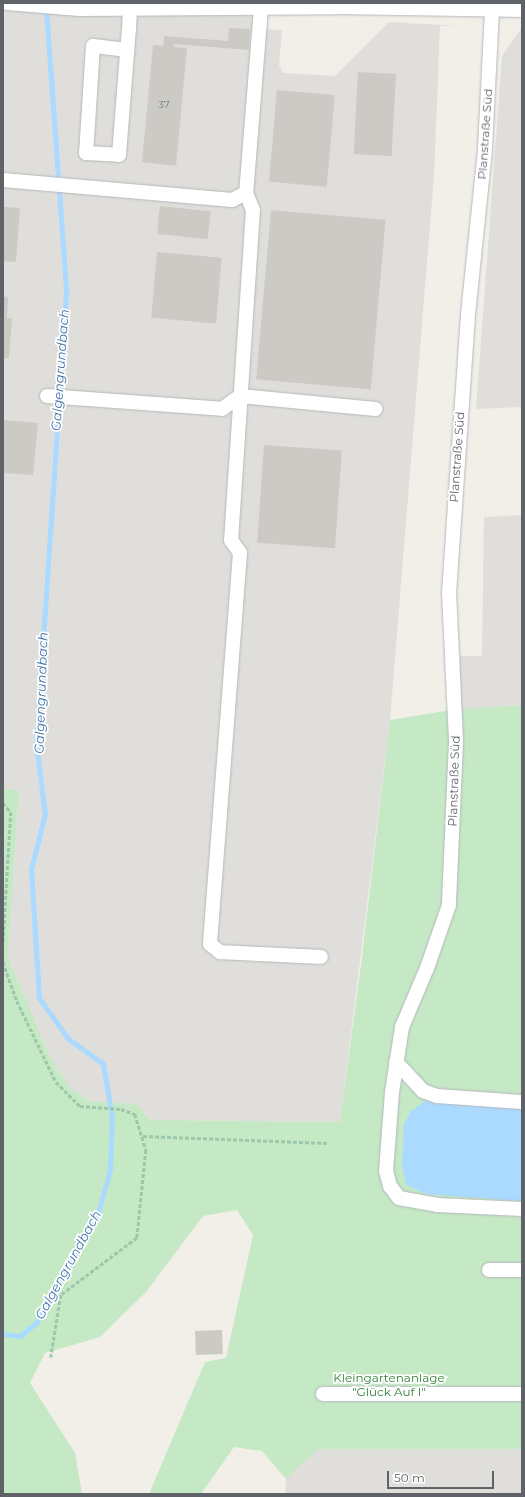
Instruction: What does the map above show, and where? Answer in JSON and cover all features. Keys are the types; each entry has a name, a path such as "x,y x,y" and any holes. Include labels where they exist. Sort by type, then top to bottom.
{"street":[{"path":"7,3 60,8 77,6 130,9 261,8 335,5 522,10"},
{"path":"261,8 246,193 253,210 231,540 240,553 210,944 220,952 321,957"},
{"path":"127,50 93,46 86,153 119,155 127,50 130,9"},
{"name":"Planstraße Süd","path":"492,10 485,150 468,315 449,592 456,742 449,905 427,968 402,1027 396,1062 386,1151 386,1172 390,1186 400,1198 437,1205 522,1209"},
{"path":"3,180 232,200 246,193"},
{"path":"47,396 222,409 240,396 375,409"},
{"path":"396,1062 423,1091 437,1096 522,1102"},
{"path":"489,1270 522,1270"},
{"path":"323,1394 522,1394"}],"path":[{"path":"3,803 12,812 3,946"},
{"path":"3,962 17,1001 56,1082 80,1106 117,1109 135,1114 143,1136 146,1150 137,1238 61,1295 51,1357"},
{"path":"143,1136 328,1143"}],"shaded area":[{"path":"3,3 253,3 253,29 282,30 279,65 283,73 335,76 389,22 459,26 440,26 434,176 390,720 340,1122 150,1120 136,1104 89,1101 70,1088 48,1053 8,957 19,791 3,789"},
{"path":"522,27 522,407 476,409 502,56"},
{"path":"522,515 522,705 457,709 460,656 482,656 484,517"},
{"path":"318,1449 522,1449 522,1494 285,1494 286,1479"}],"green space":[{"name":"Kleingartenanlage \"Glück Auf I\"","path":"522,705 522,1449 318,1449 286,1479 262,1451 234,1447 201,1494 149,1494 205,1362 226,1358 253,1235 237,1210 203,1216 146,1292 100,1337 45,1353 30,1383 75,1453 82,1494 3,1494 3,789 19,790 8,957 48,1053 70,1088 89,1101 136,1104 150,1120 340,1122 361,965 390,720 457,709"}],"water":[{"path":"428,1099 522,1107 522,1201 426,1194 406,1185 402,1166 404,1124 411,1111"}],"building":[{"path":"229,28 250,29 249,50 174,44 174,47 187,48 176,166 142,162 153,45 163,46 164,36 228,41"},
{"path":"358,72 396,74 392,156 354,154"},
{"path":"277,90 335,95 327,187 269,182"},
{"path":"160,206 211,211 208,239 157,234"},
{"path":"3,207 20,208 16,262 3,261"},
{"path":"271,210 386,220 371,389 256,379"},
{"path":"157,252 222,258 216,323 151,318"},
{"path":"3,296 8,297 7,318 12,318 9,358 3,358"},
{"path":"3,420 38,423 33,475 3,473"},
{"path":"264,445 342,450 335,548 257,543"},
{"path":"222,1330 223,1354 196,1355 195,1331"}],"waterway":[{"name":"Galgengrundbach","path":"3,1334 20,1336 36,1323 97,1217 110,1170 112,1117 103,1064 68,1039 39,998 31,870 45,814 36,745 66,288 46,9"}]}
